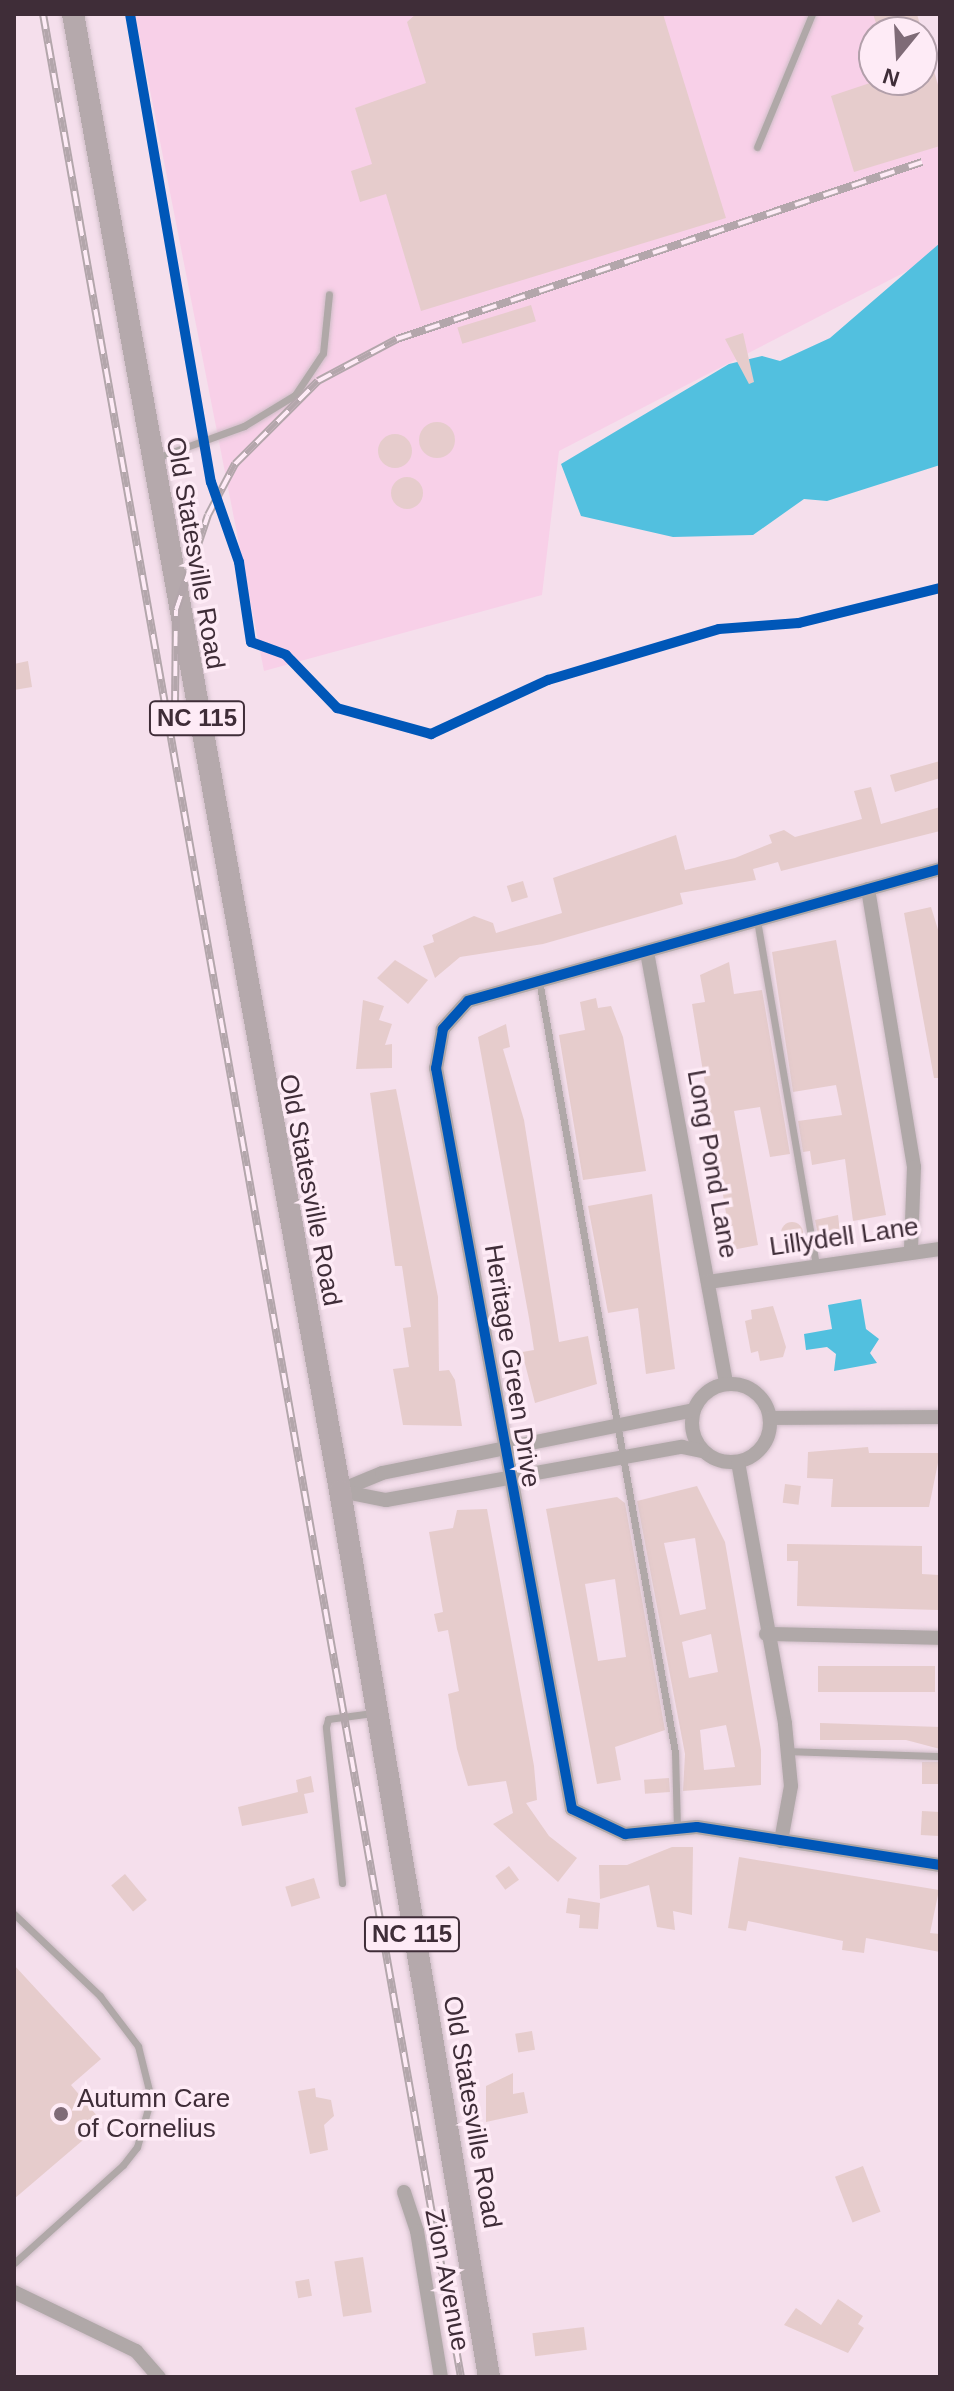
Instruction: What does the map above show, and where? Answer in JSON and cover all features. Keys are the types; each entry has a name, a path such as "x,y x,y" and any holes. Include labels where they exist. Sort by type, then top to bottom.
{"main road":[{"name":"Old Statesville Road","path":"73,14 150,460 340,1491 489,2377"}],"street":[{"name":"Heritage Green Drive","path":"940,869 468,1001 448,1021 437,1048 439,1093 507,1478 564,1794 572,1809 606,1831 677,1827 940,1865"},
{"path":"868,889 914,1167 911,1250"},
{"name":"Long Pond Lane","path":"647,952 726,1384"},
{"name":"Lillydell Lane","path":"708,1282 911,1250 940,1249"},
{"path":"726,1384 755,1392 770,1418 761,1449 738,1462 703,1451 624,1456 386,1500 340,1491 382,1473 503,1454 694,1410 726,1384"},
{"path":"694,1410 703,1451"},
{"path":"770,1418 940,1417"},
{"path":"738,1462 788,1751 781,1841"},
{"path":"766,1634 940,1638"},
{"name":"Zion Avenue","path":"404,2192 417,2231 441,2377"},
{"path":"14,2292 136,2351 159,2377"}],"lane":[{"path":"757,147 812,14"},
{"path":"150,460 244,426 295,395 323,353 329,294"},
{"path":"757,920 816,1264"},
{"path":"539,980 675,1752 677,1827"},
{"path":"342,1883 326,1727 328,1719 376,1713"},
{"path":"788,1751 940,1756"},
{"path":"14,1914 110,2008 138,2046 151,2098 137,2147 123,2165 14,2263"}],"shaded area":[{"path":"135,14 915,14 858,16 858,96 938,96 938,84 940,254 559,451 542,595 264,671"}],"water":[{"path":"940,243 940,465 827,501 804,499 753,535 673,537 581,516 561,464 729,364 762,356 780,361 830,338"},
{"path":"861,1299 866,1329 879,1339 870,1353 877,1363 834,1371 836,1354 827,1347 806,1350 804,1334 832,1329 828,1305"}],"building":[{"path":"416,14 663,14 726,218 421,311 386,194 360,202 351,171 372,164 355,108 426,83 407,22"},
{"path":"873,14 918,16 874,16"},
{"path":"938,85 940,146 854,172 831,96 858,87 858,96 938,96"},
{"path":"531,305 536,321 462,344 457,328"},
{"path":"743,333 754,382 749,384 725,339"},
{"path":"437,422 450,427 455,440 450,453 437,458 424,453 419,440 424,427"},
{"path":"395,434 407,439 412,451 407,463 395,468 383,463 378,451 383,439"},
{"path":"407,477 419,481 423,493 419,505 407,509 395,505 391,493 395,481"},
{"path":"28,661 32,687 14,690 14,664"},
{"path":"940,761 940,778 895,792 890,775"},
{"path":"871,787 881,824 940,807 940,831 781,871 778,862 753,869 756,880 680,893 683,904 543,944 460,957 435,978 423,946 434,942 432,935 474,916 493,923 496,933 562,913 553,878 676,835 685,870 735,858 772,843 769,835 784,830 795,837 862,819 854,791"},
{"path":"523,881 528,897 512,902 507,886"},
{"path":"931,907 940,936 940,1078 934,1078 904,913"},
{"path":"836,940 886,1215 853,1221 845,1159 812,1165 810,1151 803,1152 798,1121 842,1115 836,1085 793,1092 772,952"},
{"path":"395,960 428,980 408,1004 377,978"},
{"path":"729,962 734,994 762,990 790,1154 770,1157 760,1107 734,1111 758,1245 732,1250 692,1004 705,1002 700,975"},
{"path":"596,998 598,1008 611,1006 623,1037 646,1171 583,1180 559,1035 585,1030 580,1002"},
{"path":"363,1000 384,1006 379,1020 392,1024 385,1045 392,1044 392,1068 356,1069"},
{"path":"506,1024 510,1047 503,1049 524,1120 559,1342 588,1336 597,1384 535,1403 522,1352 534,1350 478,1037"},
{"path":"396,1089 438,1297 439,1371 449,1370 455,1380 462,1426 403,1425 393,1369 409,1367 403,1328 411,1327 402,1266 395,1266 370,1093"},
{"path":"652,1194 675,1369 646,1374 638,1308 608,1313 588,1206"},
{"path":"838,1215 840,1232 818,1235 815,1220"},
{"path":"792,1222 800,1225 803,1233 800,1241 792,1244 784,1241 781,1233 784,1225"},
{"path":"773,1306 786,1347 783,1357 760,1361 758,1351 751,1353 745,1321 752,1319 751,1310"},
{"path":"868,1447 869,1453 940,1453 929,1507 831,1507 833,1479 807,1478 808,1452"},
{"path":"785,1484 801,1486 799,1505 783,1503"},
{"path":"697,1486 725,1542 761,1750 761,1785 683,1791 685,1754 637,1501","holes":["695,1538 706,1609 680,1615 664,1543","711,1634 718,1672 689,1678 682,1642","726,1725 735,1767 704,1770 700,1730"]},
{"path":"617,1497 625,1503 665,1730 615,1747 621,1780 597,1784 546,1509","holes":["615,1579 626,1657 598,1661 585,1584"]},
{"path":"487,1509 534,1766 537,1800 526,1803 549,1836 577,1858 558,1882 493,1824 513,1813 506,1781 468,1786 457,1749 448,1694 459,1691 448,1630 438,1632 434,1614 443,1612 429,1532 453,1528 457,1510"},
{"path":"787,1544 922,1546 922,1574 939,1575 938,1610 797,1606 798,1561 787,1561"},
{"path":"818,1666 935,1666 935,1692 818,1692"},
{"path":"820,1723 940,1727 940,1749 906,1740 820,1740"},
{"path":"922,1762 939,1762 939,1784 922,1784"},
{"path":"311,1776 314,1792 304,1794 308,1813 242,1826 238,1807 298,1792 296,1780"},
{"path":"669,1778 670,1792 645,1794 644,1780"},
{"path":"922,1811 940,1812 939,1836 921,1835"},
{"path":"672,1847 693,1847 692,1915 673,1911 675,1930 657,1927 649,1885 600,1899 599,1865 627,1865"},
{"path":"739,1857 939,1890 930,1933 940,1934 940,1952 866,1938 864,1953 842,1950 843,1941 748,1921 746,1931 728,1928"},
{"path":"509,1866 519,1880 505,1890 495,1876"},
{"path":"125,1874 147,1900 133,1912 111,1886"},
{"path":"314,1878 320,1898 291,1907 285,1887"},
{"path":"568,1898 600,1903 598,1929 579,1928 580,1915 566,1913"},
{"name":"Autumn Care of Cornelius","path":"14,1965 101,2059 71,2085 103,2123 14,2199"},
{"path":"532,2031 535,2050 518,2052 515,2034"},
{"path":"513,2073 513,2094 524,2092 528,2113 486,2122 486,2086"},
{"path":"315,2088 316,2097 331,2100 334,2116 324,2125 328,2150 310,2154 298,2091"},
{"path":"863,2166 881,2212 853,2222 835,2177"},
{"path":"363,2257 372,2312 343,2317 334,2262"},
{"path":"309,2279 312,2296 298,2298 295,2281"},
{"path":"838,2299 863,2316 858,2324 864,2328 848,2353 784,2325 796,2308 821,2325"},
{"path":"584,2327 587,2350 535,2356 532,2333"}],"railway":[{"path":"43,14 461,2377"},
{"path":"175,706 176,610 208,515 235,464 318,381 397,339 922,162"}],"cycle path":[{"path":"130,14 211,482 239,562 251,642 286,655 337,708 431,734 548,680 719,629 799,623 940,588"},
{"path":"940,869 468,1001 443,1029 436,1068 572,1809 625,1834 697,1827 940,1865"}],"place":[{"name":"Autumn Care of Cornelius","path":"61,2114"}]}
